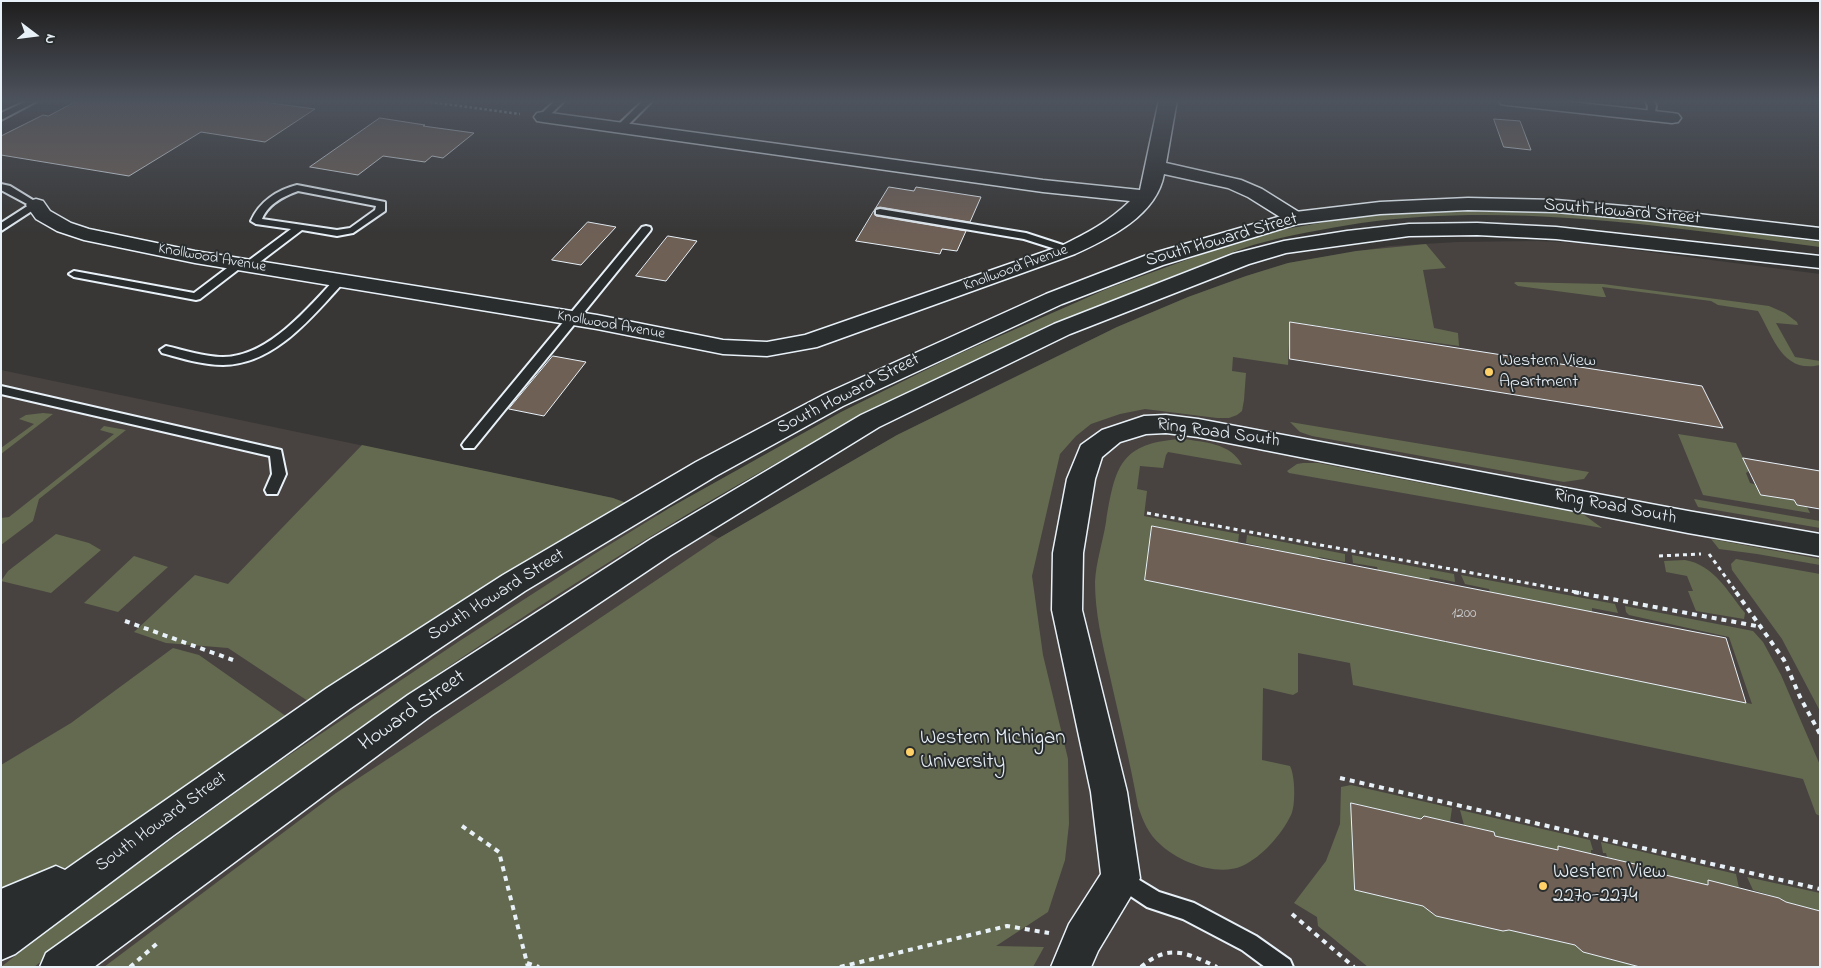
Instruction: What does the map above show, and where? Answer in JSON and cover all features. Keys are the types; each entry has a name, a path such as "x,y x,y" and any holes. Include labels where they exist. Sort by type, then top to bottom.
{"street":[{"path":"751,145 1042,186 1146,198 1152,187 1159,145"},
{"path":"1155,166 1234,184 1255,193 1295,218"},
{"name":"Knollwood Avenue","path":"36,205 43,215 64,227 84,234 244,265 573,318 723,347 758,349 780,348 809,342 1068,250 1096,237 1116,224 1146,198"},
{"name":"South Howard Street","path":"1,940 161,823 339,698 514,583 706,470 825,405 949,346 1072,292 1154,260 1295,218 1380,208 1468,204 1556,206 1820,234"},
{"name":"South Howard Street","path":"779,478 870,422 948,382 1062,329 1241,259 1284,247 1347,236 1409,230 1486,229 1556,232 1820,262"},
{"name":"Ring Road South","path":"1121,878 1109,792 1067,610 1068,553 1081,479 1090,452 1111,436 1144,424 1166,424 1198,428 1688,522 1820,545"},
{"name":"Howard Street","path":"60,967 420,705 661,547 779,478"},
{"path":"1,909 58,884 161,823"},
{"path":"1077,952 1121,878"}],"lane":[{"name":"Knollwood Avenue","path":"1,187 7,188 36,205"},
{"path":"74,274 196,297 300,227 337,233 353,230 380,211 381,204 297,188 286,192 259,211 256,221 300,227"},
{"path":"1,228 36,205"},
{"path":"880,212 1026,236 1068,250"},
{"path":"469,445 646,229"},
{"path":"166,350 224,361 240,359 261,350 284,336 308,316 340,280"},
{"path":"1,390 276,452 279,474 272,490"},
{"path":"1121,878 1154,900 1187,910 1249,943 1283,967"}],"path":[{"path":"1147,513 1762,628"},
{"path":"1688,522 1784,660 1800,697 1820,734"},
{"path":"125,620 233,660"},
{"path":"1340,778 1820,889"},
{"path":"462,826 499,852 527,965 538,967"},
{"path":"1292,914 1354,967"},
{"path":"840,967 1007,926 1077,952"},
{"path":"130,967 166,936"},
{"path":"1142,967 1162,952 1174,951 1188,953 1218,967"}],"shaded area":[{"name":"Western Michigan University","path":"1537,241 1579,243 1820,274 1820,967 1,967 1,370 613,498 719,538 897,435 1117,327 1188,297 1288,263 1389,246 1458,242"}],"green space":[{"path":"1480,209 1566,213 1651,221 1820,242 1820,247 1648,225 1533,216 1476,215 1418,217 1361,223 1280,238 1228,254 1040,331 930,382 822,438 716,498 612,560 408,694 211,835 34,967 1,967 63,918 270,768 458,642 671,507 841,412 952,357 1109,288 1244,239 1275,231 1348,218"},
{"path":"1426,244 1446,268 1423,270 1434,328 1458,333 1459,346 1290,322 1288,365 1233,357 1232,371 1246,373 1242,411 1237,415 1229,418 1217,418 1145,409 1120,414 1091,424 1076,436 1060,454 1032,576 1043,655 1068,759 1069,824 1065,860 1048,912 996,946 1044,947 1033,967 104,967 336,793 719,538 897,435 1117,327 1188,297 1246,276 1288,263 1356,251"},
{"path":"1514,283 1603,284 1769,306 1785,313 1797,322 1798,325 1776,323 1795,357 1820,361 1820,365 1807,366 1796,364 1788,358 1780,351 1758,311 1718,305 1711,301 1602,287 1606,297 1518,286"},
{"path":"53,414 1,454 1,448 34,424 19,419 26,415"},
{"path":"1290,422 1589,472 1584,479 1564,482 1312,436 1300,432"},
{"path":"104,426 126,430 39,499 33,521 1,545 1,518 9,517 114,434 100,430"},
{"path":"1678,434 1736,443 1749,471 1746,473 1750,483 1757,485 1761,495 1794,500 1797,505 1807,507 1810,513 1703,495"},
{"path":"1183,439 1224,448 1231,452 1242,465 1168,452 1163,468 1140,466 1137,489 1147,491 1144,516 1239,534 1238,543 1152,526 1145,580 1752,704 1729,637 1629,615 1626,612 1625,606 1753,631 1763,642 1781,675 1820,765 1820,816 1816,814 1803,779 1353,685 1350,663 1298,653 1298,692 1293,695 1263,688 1262,760 1290,766 1292,770 1294,804 1287,822 1264,851 1242,866 1222,870 1211,869 1178,857 1161,845 1149,832 1138,806 1101,638 1095,582 1113,486 1124,461 1133,452 1146,446 1162,441"},
{"path":"362,445 613,498 629,504 311,703 228,648 166,643 134,632 195,575 228,584"},
{"path":"1318,463 1583,514 1602,528 1289,473 1287,471 1297,464"},
{"path":"1694,499 1820,521 1820,528 1698,507"},
{"path":"56,534 89,543 101,550 51,593 1,581 8,571"},
{"path":"1247,535 1345,554 1345,562 1319,557 1318,559 1246,543"},
{"path":"1711,539 1820,559 1820,565 1719,549"},
{"path":"1352,555 1454,574 1455,582 1430,577 1429,580 1378,570 1377,567 1353,563"},
{"path":"134,556 168,567 118,612 84,603"},
{"path":"1736,559 1820,574 1820,711 1782,639 1732,570 1731,564"},
{"path":"1685,560 1704,567 1720,580 1745,613 1744,619 1696,611 1688,591 1693,591 1687,576 1666,572 1664,561"},
{"path":"1461,575 1615,604 1618,613 1592,608 1592,612 1490,592 1489,589 1465,584"},
{"path":"173,648 199,655 290,719 105,846 57,872 1,897 1,765 71,723"},
{"path":"1351,785 1452,808 1450,822 1424,816 1421,819 1352,803 1355,890 1423,906 1436,916 1575,945 1583,952 1640,967 1368,967 1318,926 1317,917 1294,903 1326,861 1340,824 1341,787"},
{"path":"1460,810 1590,840 1593,850 1591,850 1591,854 1559,846 1558,850 1495,836 1494,832 1464,825"},
{"path":"1601,842 1736,874 1739,888 1708,880 1707,885 1640,869 1639,865 1607,857 1606,853 1603,853"},
{"path":"1747,877 1820,893 1820,911 1786,902 1753,890"}],"building":[{"path":"1,145 179,145 129,176 1,155"},
{"path":"341,145 459,145 443,158 432,156 425,162 383,156 358,175 310,167"},
{"path":"1503,145 1529,145 1531,150 1504,147"},
{"path":"889,187 914,191 916,187 981,197 970,222 880,207 876,208"},
{"path":"874,211 876,216 966,231 957,251 942,249 940,254 856,241"},
{"path":"588,222 616,227 581,265 552,260"},
{"path":"668,236 697,241 666,281 636,276"},
{"name":"Western View Apartment","path":"1290,322 1702,386 1723,428 1290,359"},
{"path":"553,356 586,362 544,416 509,409"},
{"path":"1743,458 1820,471 1820,509 1797,505 1794,500 1761,495"},
{"path":"1152,526 1726,638 1746,703 1145,580"},
{"name":"Western View 2270-2274","path":"1351,803 1421,819 1424,816 1494,832 1495,836 1558,850 1558,846 1639,865 1640,869 1708,885 1708,880 1779,898 1786,902 1820,911 1820,967 1640,967 1583,952 1575,945 1436,916 1423,906 1355,890"}],"place":[{"name":"Western View Apartment","path":"1489,372"},
{"name":"Western Michigan University","path":"910,752"},
{"name":"Western View 2270-2274","path":"1543,886"}]}
